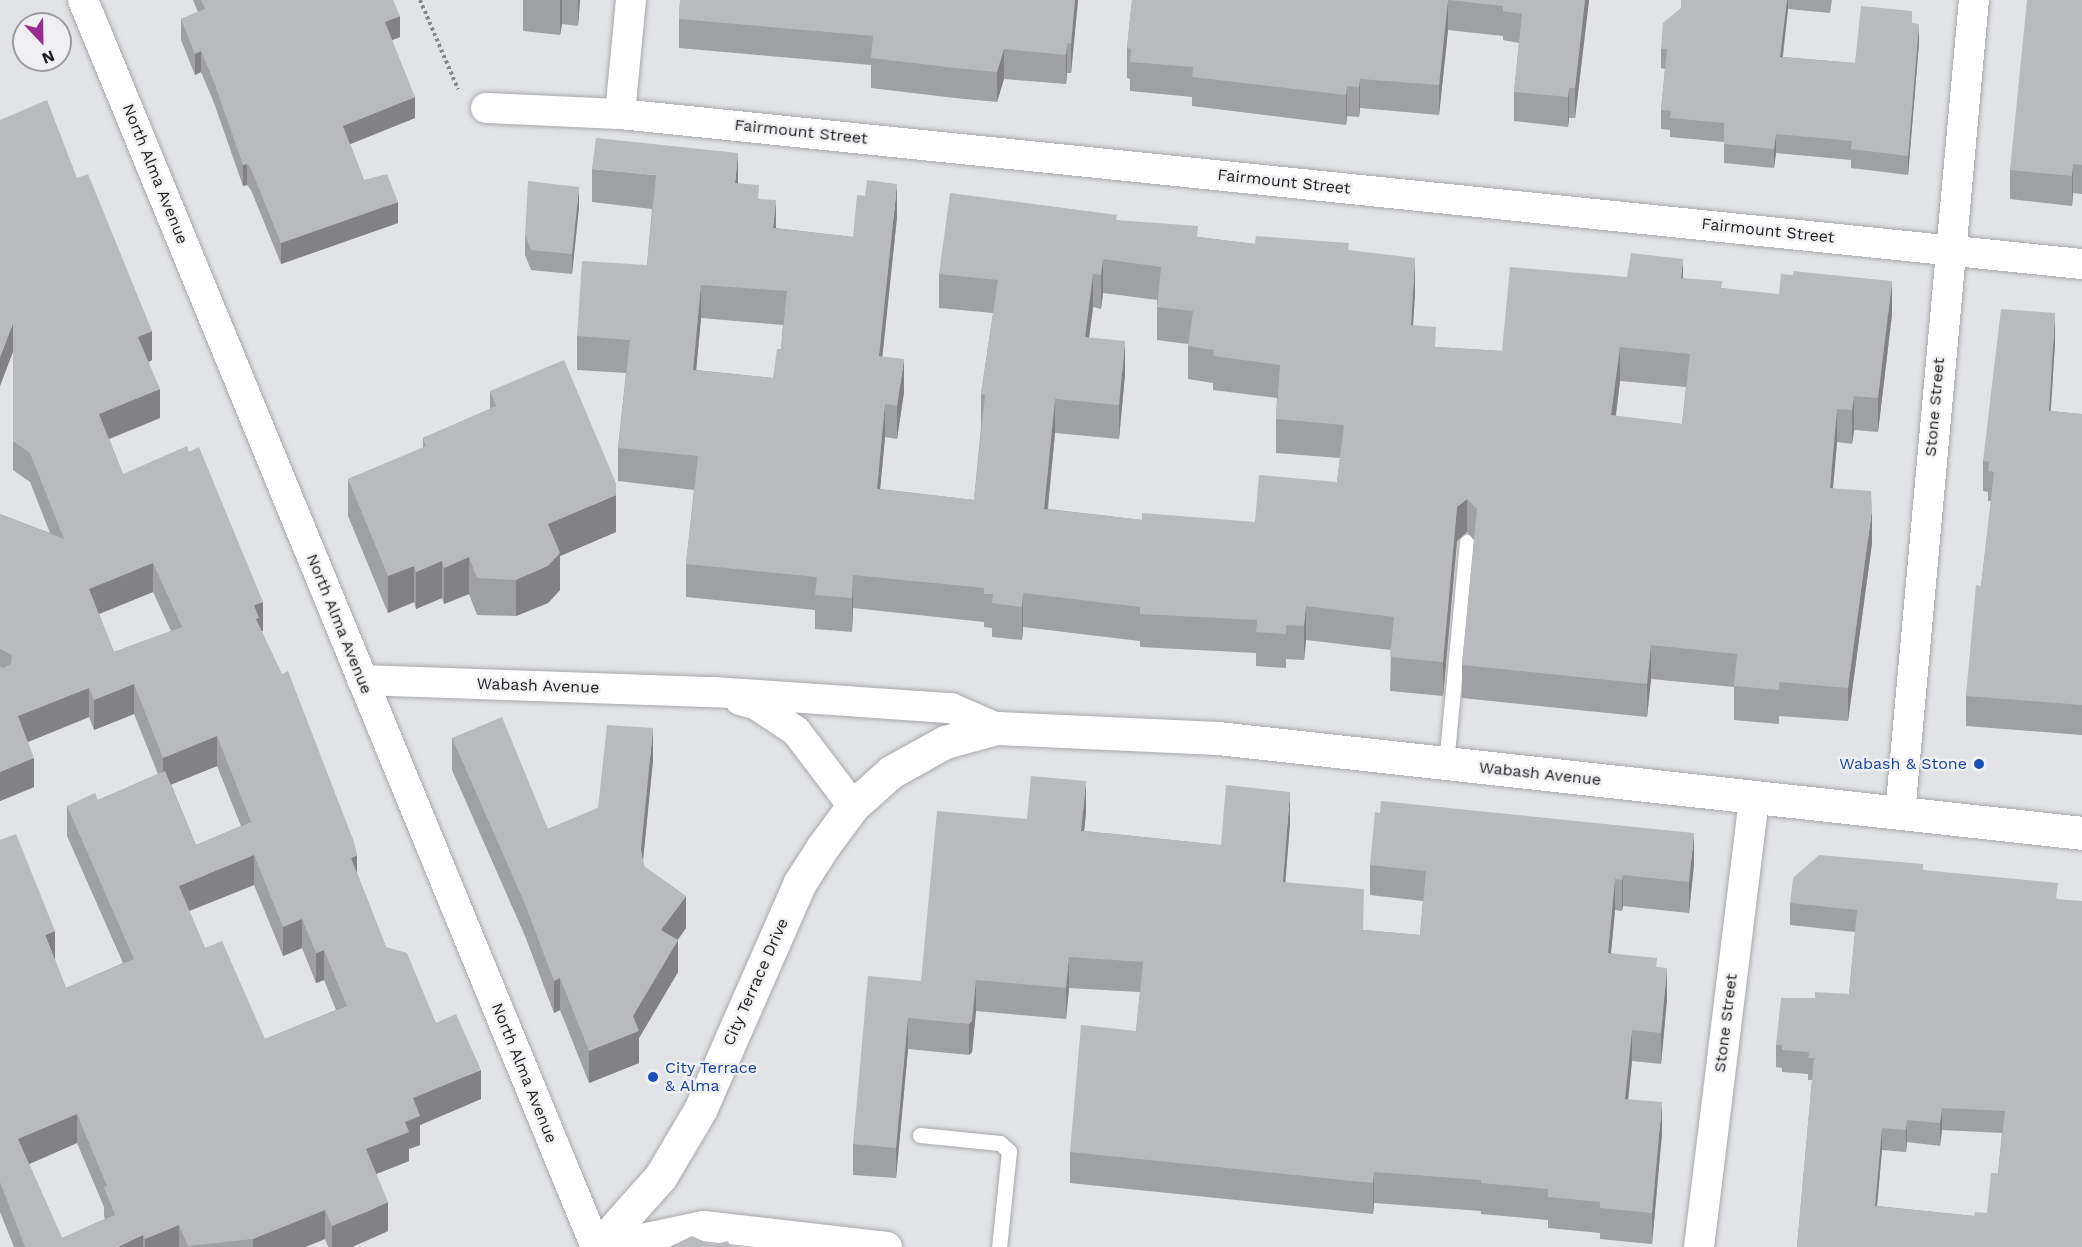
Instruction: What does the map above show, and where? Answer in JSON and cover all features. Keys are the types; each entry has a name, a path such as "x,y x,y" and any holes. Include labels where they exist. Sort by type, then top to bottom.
{"street":[{"name":"North Alma Avenue","path":"83,0 597,1247"},
{"path":"620,114 631,0"},
{"name":"Stone Street","path":"1900,814 1949,249 1974,0"},
{"name":"Fairmount Street","path":"486,108 620,114 2082,264"},
{"name":"Wabash Avenue","path":"362,680 714,692 951,708 997,728"},
{"name":"Wabash Avenue","path":"714,692 754,704 796,731 853,806 891,772 936,747 997,728 1218,738 1754,799 2082,833"},
{"name":"Stone Street","path":"1699,1247 1754,799"},
{"name":"City Terrace Drive","path":"597,1247 661,1176 700,1110 799,884 853,806"},
{"path":"604,1247 704,1226 887,1247"}],"lane":[{"path":"1446,764 1467,542"},
{"path":"920,1135 1000,1143 1009,1151 999,1247"}],"path":[{"path":"420,0 458,89 486,108"}],"building":[{"path":"201,0 393,0 400,16 385,22 415,97 343,126 364,180 387,174 398,202 281,243 251,169 247,164 243,165 201,51 195,54 181,19 205,9"},
{"path":"680,0 1075,0 1071,44 1067,43 1066,55 1004,49 997,72 871,58 873,36 679,19"},
{"path":"1132,0 1448,0 1439,85 1360,79 1359,87 1347,86 1346,95 1192,77 1193,67 1130,62 1131,49 1127,48"},
{"path":"1448,0 1585,0 1575,88 1569,88 1568,97 1514,92 1522,14 1503,11 1503,6"},
{"path":"1681,0 1787,0 1780,57 1855,63 1861,6 1912,11 1912,23 1919,24 1908,156 1851,149 1852,141 1776,134 1774,149 1724,144 1724,123 1670,118 1671,111 1661,110 1667,49 1661,49 1663,23 1681,8"},
{"path":"2027,0 2082,0 2082,165 2073,164 2072,176 2010,170"},
{"path":"47,100 77,178 88,174 152,331 138,337 160,389 99,414 123,474 187,446 189,452 199,447 263,602 254,605 259,618 256,619 282,674 288,671 354,842 357,855 351,858 386,947 407,953 436,1023 456,1014 481,1070 413,1098 420,1116 405,1122 409,1132 366,1149 388,1202 332,1226 325,1210 253,1239 188,1246 179,1225 145,1239 143,1235 118,1247 25,1247 0,1182 0,840 16,834 55,931 45,935 66,988 134,959 67,806 95,793 98,800 165,771 196,845 251,822 217,736 163,758 134,684 94,700 89,688 18,716 34,758 0,772 0,666 3,668 11,664 12,655 0,649 0,514 64,539 30,453 13,441 13,323 0,357 0,120","holes":["153,563 182,627 114,652 89,589","254,855 283,927 302,919 316,953 324,950 347,1006 265,1039 222,941 205,948 179,886","77,1114 107,1186 104,1187 115,1215 62,1238 18,1139"]},
{"path":"596,138 738,153 735,183 759,185 758,199 776,200 773,228 853,237 857,195 865,196 867,180 897,184 879,356 904,359 897,406 885,404 877,489 974,500 985,395 981,394 998,280 939,274 950,193 1117,215 1116,220 1198,226 1197,237 1255,244 1256,236 1349,243 1348,250 1415,258 1411,325 1436,327 1435,347 1502,351 1510,267 1627,277 1631,253 1683,259 1681,278 1722,281 1721,288 1779,294 1781,274 1793,275 1793,271 1892,281 1878,398 1854,396 1852,410 1837,409 1830,488 1871,491 1872,509 1848,688 1779,682 1779,690 1734,686 1737,654 1651,645 1647,684 1462,665 1477,509 1467,499 1457,507 1443,662 1390,657 1394,617 1306,606 1304,626 1286,625 1286,634 1256,632 1257,620 1140,614 1140,607 1023,593 1022,607 992,603 993,594 984,594 984,588 853,575 852,598 815,595 817,577 686,564 698,456 618,448 630,340 577,336 582,261 647,265 656,175 592,169","holes":["1103,259 1161,267 1157,307 1193,311 1188,346 1214,350 1213,356 1280,365 1276,419 1344,425 1337,482 1259,475 1255,522 1142,513 1142,520 1044,509 1055,399 1119,405 1125,341 1085,337 1093,274 1101,275","701,285 787,291 781,349 777,349 773,378 693,370","1620,347 1690,354 1682,424 1611,415"]},
{"path":"528,181 579,187 572,254 531,250 525,235"},
{"path":"2001,309 2055,313 2049,411 2082,414 2082,705 1966,696 1976,585 1981,586 1994,472 1988,471 1989,462 1983,461"},
{"path":"564,360 616,483 616,495 548,524 560,553 548,566 516,580 477,578 469,557 444,568 442,561 416,572 414,566 388,576 348,479 426,446 423,438 496,406 490,391"},
{"path":"502,717 548,829 598,808 607,725 653,728 641,849 644,866 686,896 661,930 678,940 633,1016 639,1031 589,1051 560,978 554,981 525,904 452,738"},
{"path":"1031,776 1086,781 1081,831 1221,845 1226,785 1290,792 1283,882 1364,889 1363,930 1420,935 1426,871 1370,865 1375,812 1380,813 1381,801 1694,833 1689,882 1623,875 1622,880 1615,879 1608,953 1657,958 1656,967 1667,968 1661,1033 1632,1030 1625,1099 1662,1102 1652,1213 1600,1208 1600,1202 1548,1197 1548,1189 1481,1183 1481,1180 1374,1172 1373,1183 1070,1152 1081,1025 1136,1031 1143,962 1069,957 1066,988 976,980 972,1021 969,1024 908,1018 896,1148 853,1144 868,976 921,981 937,811 1027,819"},
{"path":"1819,855 1923,864 1923,870 2058,883 2056,899 2082,901 2082,1247 1797,1247 1814,1058 1808,1058 1809,1052 1782,1050 1782,1045 1776,1045 1781,998 1815,998 1815,992 1849,994 1857,910 1790,903 1793,878","holes":["1942,1108 2005,1111 1998,1173 1991,1173 1987,1213 1975,1212 1974,1216 1875,1206 1882,1128 1906,1130 1907,1120 1940,1123"]},
{"path":"692,1236 712,1245 728,1241 731,1247 669,1247"}],"place":[{"name":"Wabash & Stone","path":"1979,764"},
{"name":"City Terrace & Alma","path":"653,1077"}]}
